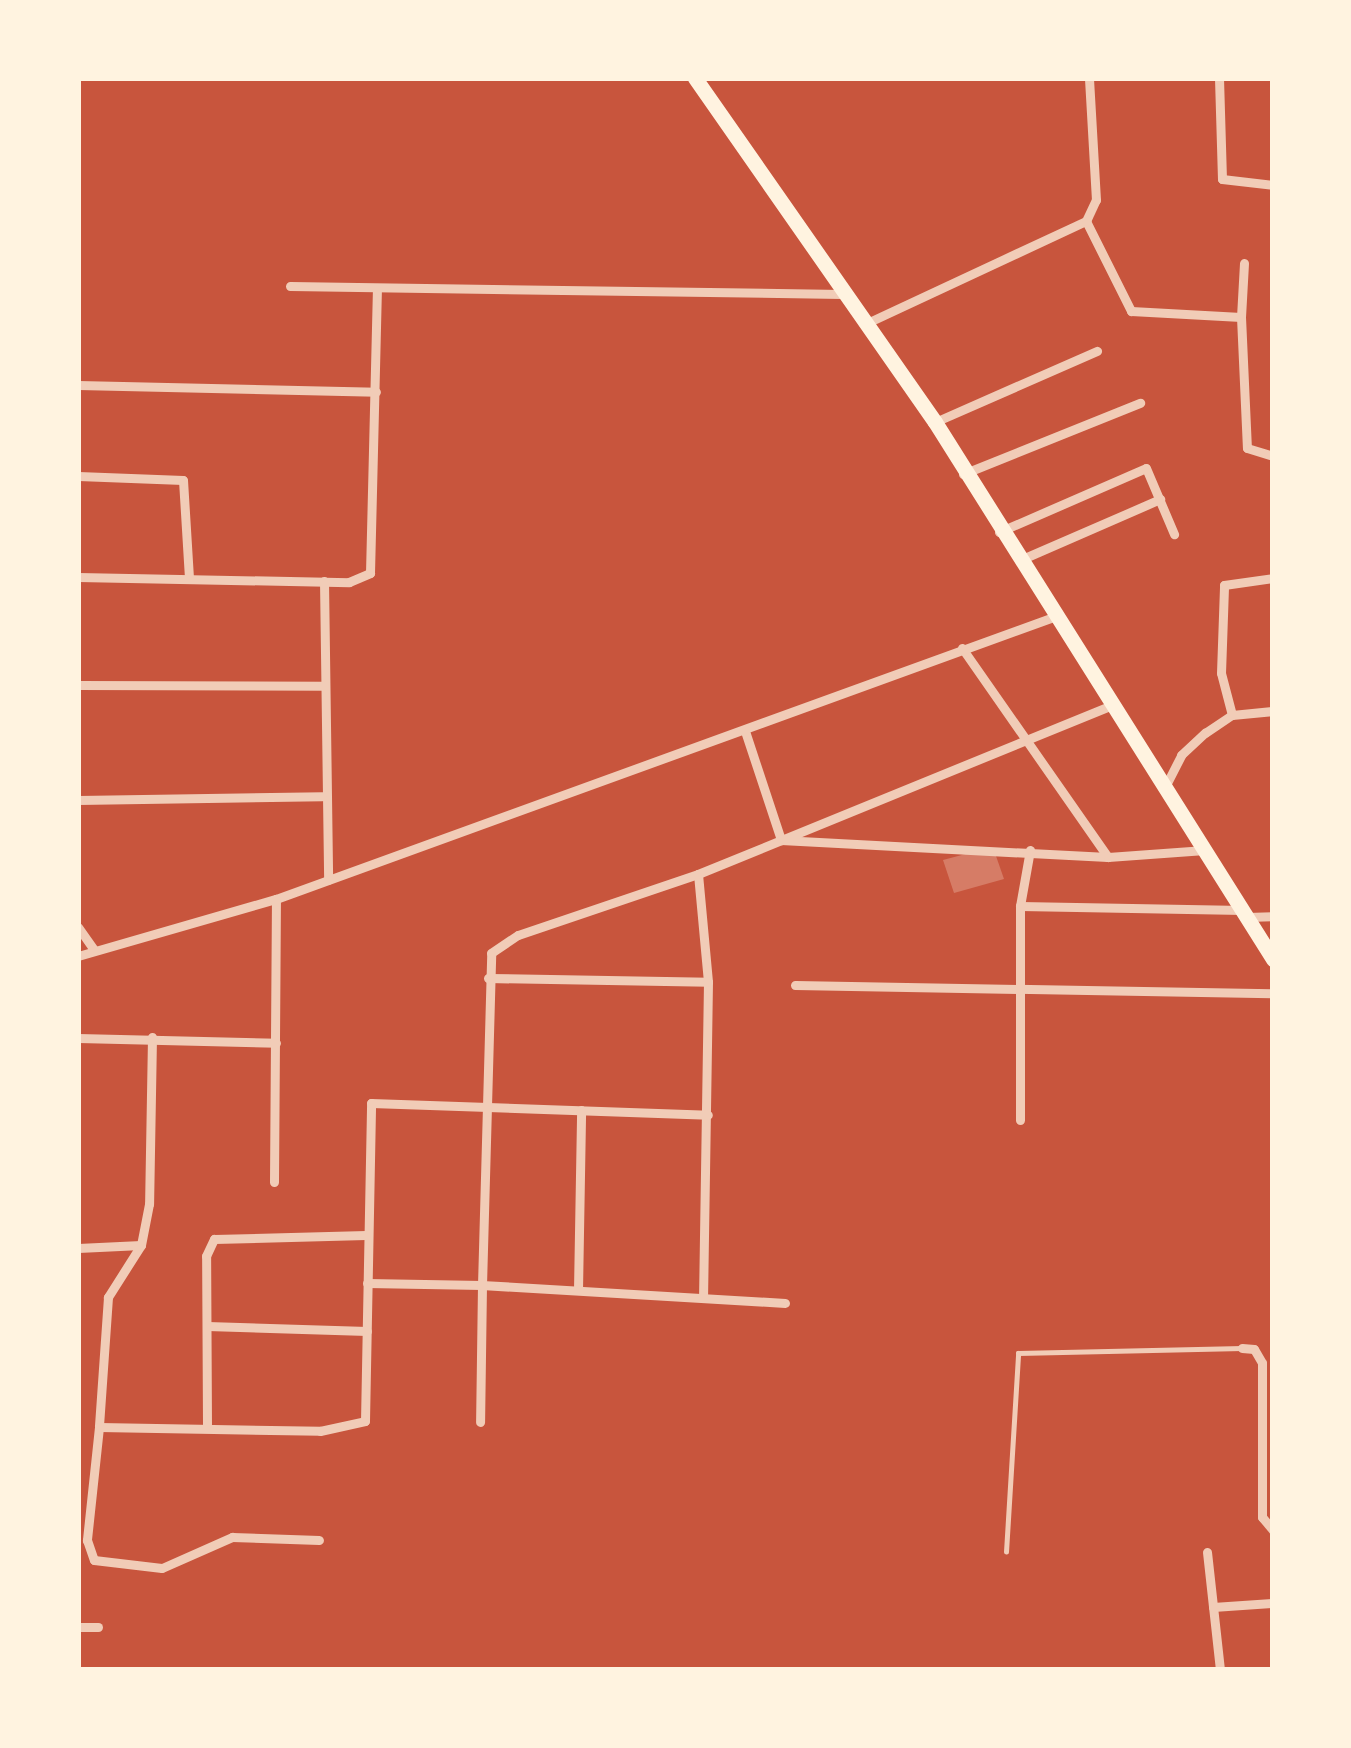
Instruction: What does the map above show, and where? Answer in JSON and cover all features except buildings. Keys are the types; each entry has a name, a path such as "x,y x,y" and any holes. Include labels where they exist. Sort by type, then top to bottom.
{"main road":[{"path":"695,78 935,422 999,532 1273,959"}],"street":[{"path":"867,322 1086,221 1096,200 1088,78"},
{"path":"1219,78 1222,179 1273,185"},
{"path":"1086,221 1131,311 1241,317"},
{"path":"1244,263 1244,435 1254,453 1273,456"},
{"path":"290,286 842,294"},
{"path":"78,577 324,581 361,580 370,573 377,290"},
{"path":"935,422 1097,351"},
{"path":"78,385 376,392"},
{"path":"963,474 1140,403"},
{"path":"999,532 1146,468 1174,534"},
{"path":"78,476 183,481 189,578"},
{"path":"1020,560 1160,499"},
{"path":"1232,716 1221,673 1224,585 1273,578"},
{"path":"324,581 322,796 328,880"},
{"path":"78,956 276,899 1056,616"},
{"path":"962,648 1108,857"},
{"path":"78,685 324,686"},
{"path":"480,1422 491,953 518,935 698,874 1113,705"},
{"path":"1165,787 1181,754 1232,716 1273,711"},
{"path":"745,731 781,840"},
{"path":"78,800 322,796"},
{"path":"781,840 1108,857 1205,850"},
{"path":"1020,1120 1020,906 1030,850"},
{"path":"698,874 708,982 703,1298"},
{"path":"274,1181 276,899"},
{"path":"1020,906 1273,916"},
{"path":"78,927 94,950"},
{"path":"488,978 708,982"},
{"path":"795,985 1273,993"},
{"path":"78,1038 152,1036 276,1043"},
{"path":"152,1036 141,1245 108,1297 87,1540 94,1560 162,1568 232,1537 319,1540"},
{"path":"99,1427 207,1424 351,1429 365,1421 370,1103 382,1098 708,1115"},
{"path":"578,1290 581,1110"},
{"path":"207,1424 206,1256 214,1239 366,1235"},
{"path":"78,1248 141,1245"},
{"path":"367,1283 785,1303"},
{"path":"207,1327 367,1331"},
{"path":"1242,1348 1259,1353 1268,1416 1262,1517 1273,1530"},
{"path":"1207,1552 1220,1670"},
{"path":"1213,1607 1273,1603"},
{"path":"78,1627 98,1628"}],"lane":[{"path":"1006,1552 1018,1353 1242,1348"}]}
